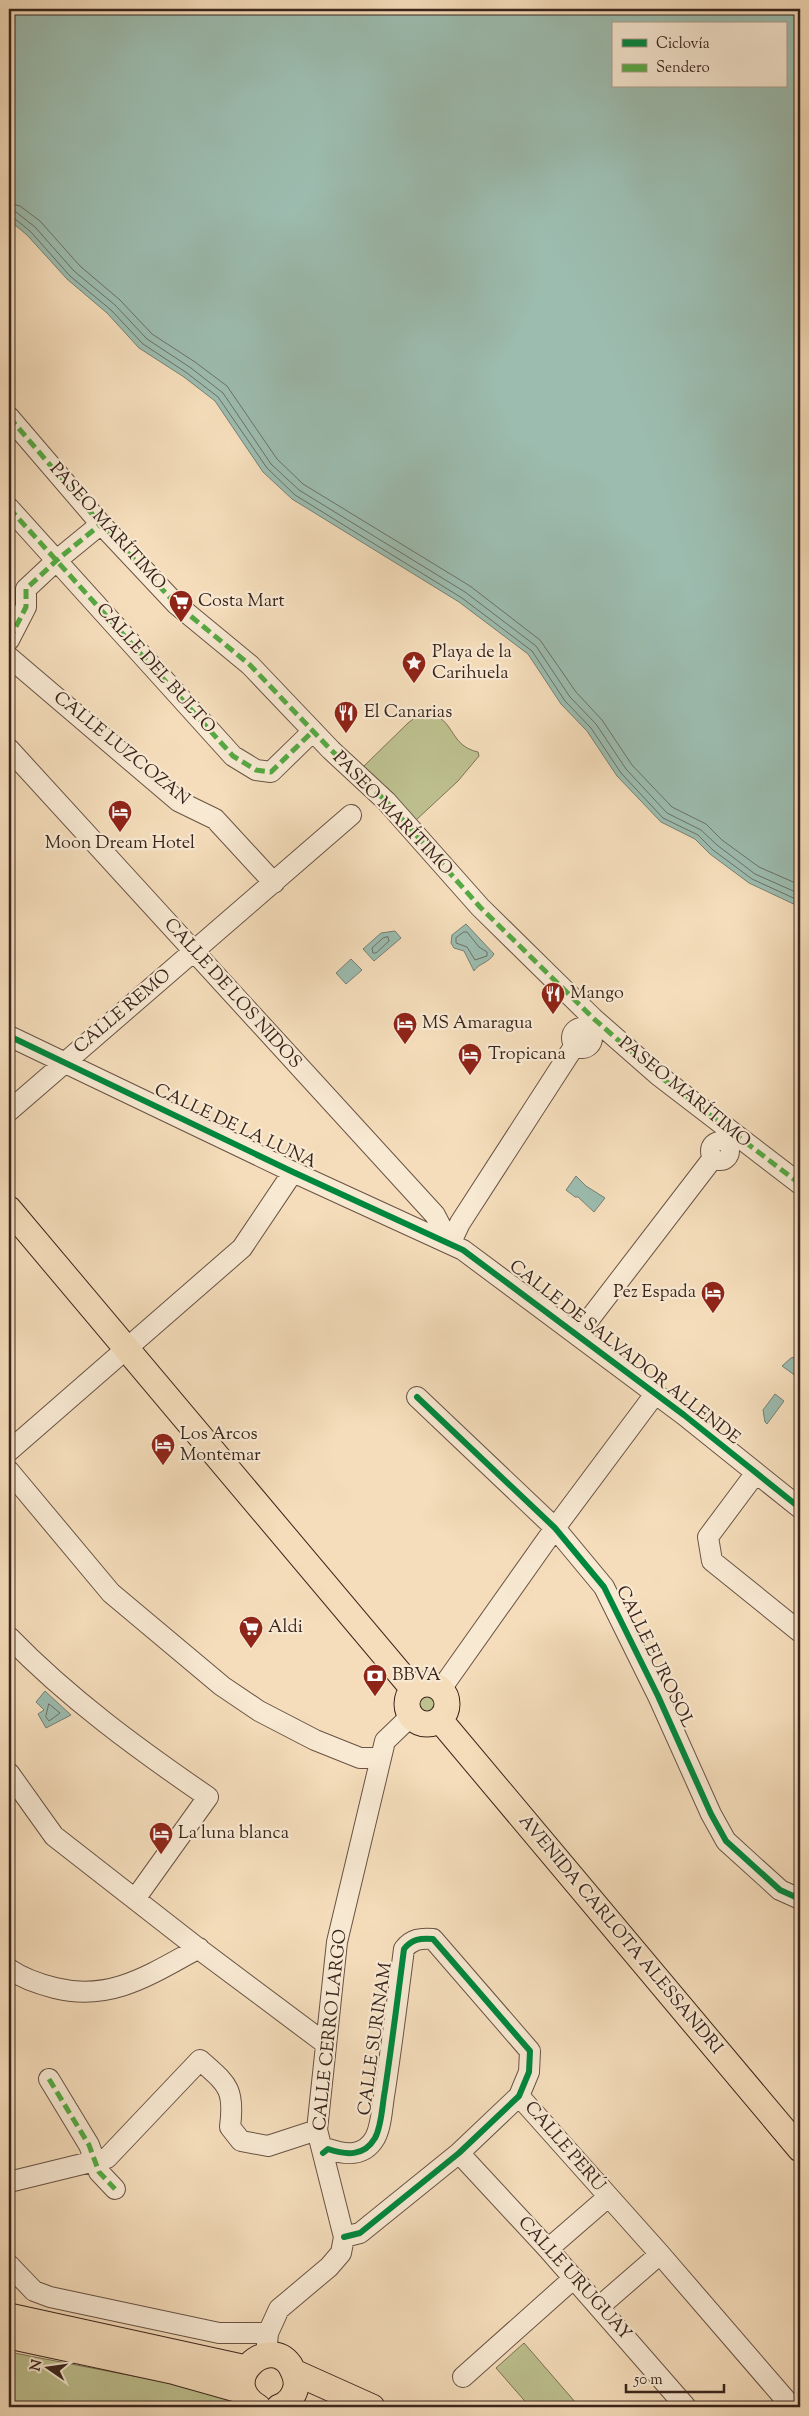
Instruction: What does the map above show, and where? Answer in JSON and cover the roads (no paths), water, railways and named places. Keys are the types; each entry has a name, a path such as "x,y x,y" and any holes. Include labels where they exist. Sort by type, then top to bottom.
{"main road":[{"path":"9,1209 412,1689"},
{"path":"425,1683 436,1685 442,1689 446,1696 447,1707 440,1720 425,1724 411,1716 406,1702 412,1689 425,1683"},
{"name":"AVENIDA CARLOTA ALESSANDRI","path":"440,1720 800,2149"},
{"path":"9,2316 256,2371"},
{"path":"9,2336 172,2371 256,2371 283,2359 294,2372 372,2407"},
{"path":"286,2407 296,2385 294,2372"}],"street":[{"name":"PASEO MARÍTIMO","path":"9,418 101,524 176,604 250,665 373,788 480,907 592,1018 658,1075 800,1184"},
{"name":"CALLE DEL BULTO","path":"9,508 233,756 256,770 271,772 314,731"},
{"path":"9,640 26,607 26,589 57,560 101,524"},
{"name":"CALLE LUZCOZAN","path":"9,657 178,801 216,819 274,883"},
{"name":"CALLE DE LOS NIDOS","path":"9,749 434,1215 450,1244"},
{"name":"CALLE REMO","path":"9,1111 63,1062 194,952 351,815"},
{"name":"CALLE DE LA LUNA","path":"9,1036 292,1172 450,1244"},
{"path":"450,1244 460,1223 575,1045"},
{"path":"578,1334 713,1158"},
{"path":"9,1451 242,1248 292,1172"},
{"name":"CALLE DE SALVADOR ALLENDE","path":"450,1244 463,1250 578,1334 800,1508"},
{"path":"442,1689 555,1528 655,1394"},
{"name":"CALLE EUROSOL","path":"417,1397 555,1528 604,1587 658,1696 711,1814 726,1841 780,1890 800,1899"},
{"path":"9,1471 110,1594 222,1686 259,1712 315,1740 360,1758 381,1758"},
{"path":"755,1474 708,1537 712,1561 800,1632"},
{"path":"9,1637 42,1671 161,1765 208,1798 135,1899"},
{"name":"CALLE CERRO LARGO","path":"344,2237 317,2130 337,1942 385,1741 411,1716"},
{"path":"9,1773 54,1836 326,2044"},
{"name":"CALLE SURINAM","path":"323,2153 328,2149 349,2155 359,2153 375,2138 394,2034 404,1949 409,1942 420,1938 433,1939 530,2051 529,2072 519,2096 459,2152 360,2233 344,2237"},
{"path":"9,1969 48,1987 74,1993 101,1992 140,1980 199,1948"},
{"path":"9,2182 108,2158 200,2060 222,2080 229,2090 233,2104 230,2126 241,2141 268,2146 317,2130"},
{"path":"49,2079 88,2145 99,2172 115,2189"},
{"name":"CALLE PERÚ","path":"519,2096 660,2254 792,2407"},
{"name":"CALLE URUGUAY","path":"459,2152 574,2278 686,2407"},
{"name":"CALLE PERÚ","path":"548,2249 608,2197"},
{"path":"9,2265 34,2292 219,2333 256,2371 279,2310 329,2268 341,2254 344,2237"},
{"path":"599,2307 660,2254"},
{"path":"463,2376 574,2278"}],"water":[{"path":"9,9 800,9 800,907 749,883 710,854 695,839 661,822 617,776 587,731 561,704 528,654 459,602 292,499 263,472 215,401 184,377 139,348 107,313 67,279 27,235 9,220"},
{"path":"466,924 494,954 474,971 464,951 454,948 451,943 452,935"},
{"path":"395,931 401,938 374,961 363,949 381,933"},
{"path":"351,959 362,970 346,984 336,973"},
{"path":"576,1176 586,1186 605,1198 594,1212 578,1197 575,1197 566,1190"},
{"path":"800,1356 800,1379 782,1366 791,1358"},
{"path":"775,1394 784,1401 767,1424 763,1410"},
{"path":"45,1691 71,1715 46,1728 38,1714 44,1710 36,1702"}],"place":[{"name":"Costa Mart","path":"181,623"},
{"name":"Playa de la Carihuela","path":"414,684"},
{"name":"El Canarias","path":"346,734"},
{"name":"Moon Dream Hotel","path":"120,833"},
{"name":"Mango","path":"553,1015"},
{"name":"MS Amaragua","path":"405,1045"},
{"name":"Tropicana","path":"470,1076"},
{"name":"Pez Espada","path":"713,1314"},
{"name":"Los Arcos Montemar","path":"163,1466"},
{"name":"Aldi","path":"251,1649"},
{"name":"BBVA","path":"375,1697"},
{"name":"La luna blanca","path":"161,1855"}]}
